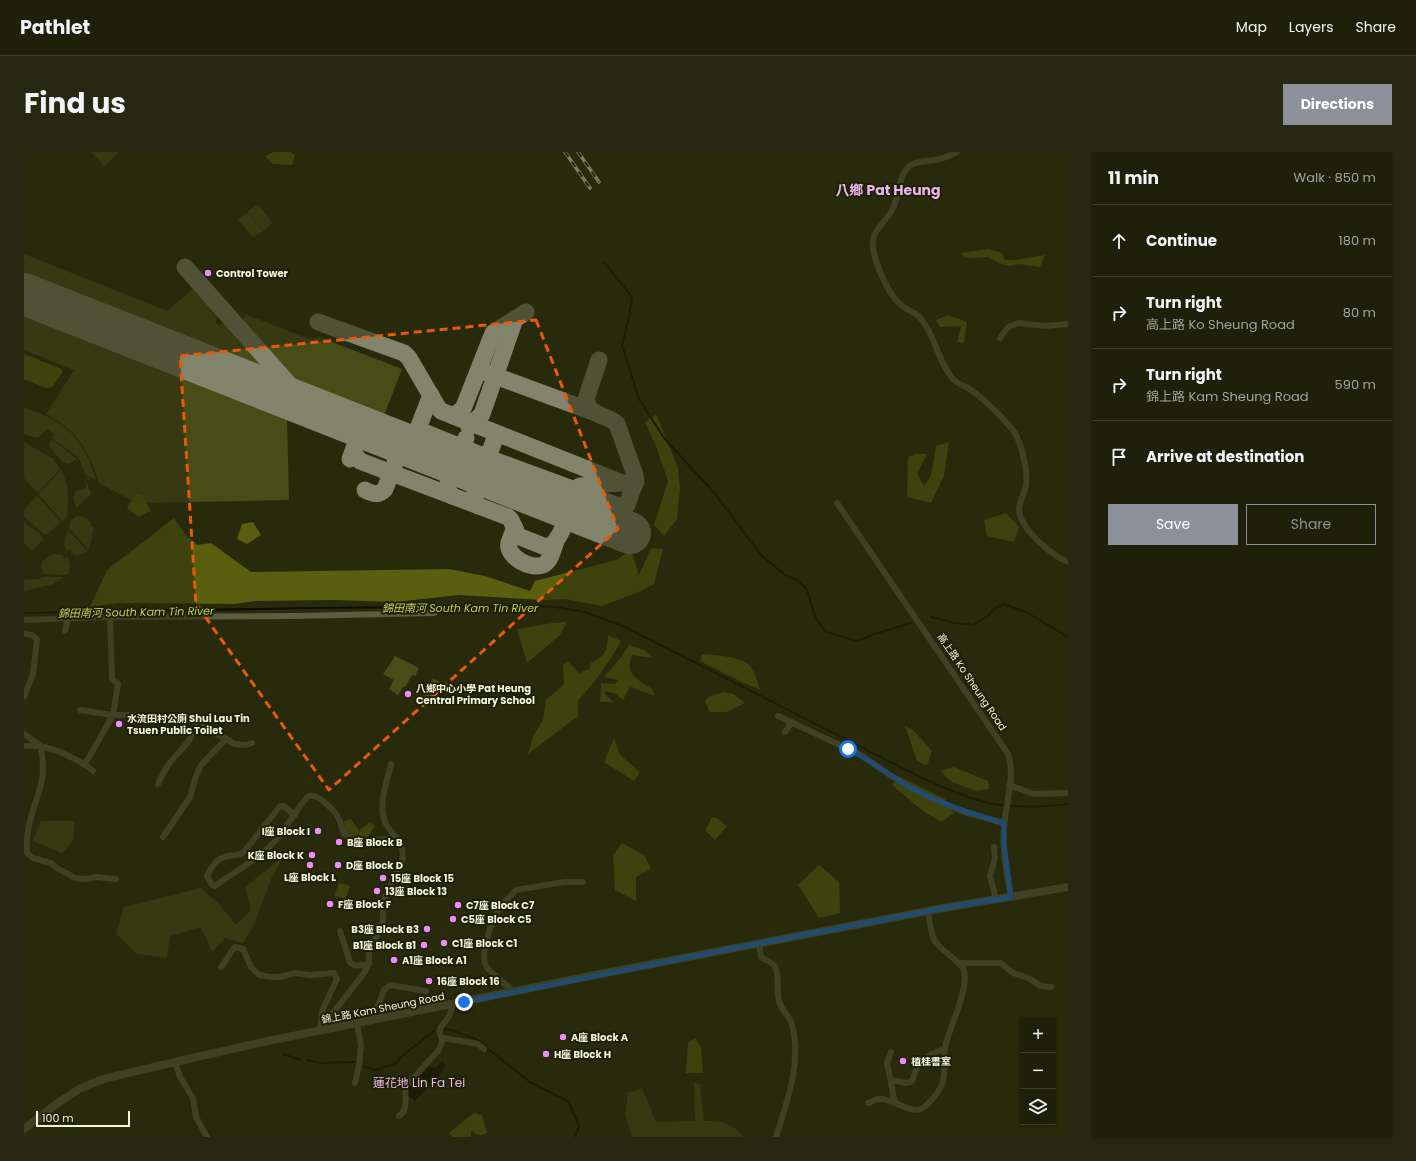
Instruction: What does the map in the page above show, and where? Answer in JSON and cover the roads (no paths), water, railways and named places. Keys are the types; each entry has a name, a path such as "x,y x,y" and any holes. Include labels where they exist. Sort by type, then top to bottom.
{"main road":[{"name":"錦上路 Kam Sheung Road","path":"24,1129 78,1089 103,1079 319,1028 357,1024 928,911 1068,887"}],"street":[{"path":"957,152 947,157 912,164 906,169 902,176 896,201 890,214 875,235 873,249 889,289 895,299 902,306 915,313 922,319 941,362 954,380 972,391 1004,419 1015,434 1026,468 1026,484 1019,510 1022,521 1050,552 1068,562"},
{"path":"1000,338 1008,327 1018,323 1045,326 1068,324"},
{"name":"高上路 Ko Sheung Road","path":"837,503 1008,754 1011,764 1004,820 1004,843 1011,897"},
{"path":"24,620 110,617 296,616 434,613"},
{"path":"84,764 113,715 118,684 112,679 110,617"},
{"path":"65,631 68,618"},
{"path":"24,634 32,635 37,639 34,674 24,697"},
{"path":"80,710 113,715 133,715 160,720 186,718 236,744 246,745 252,743"},
{"path":"778,716 861,755 894,778 937,801 964,812 1004,820"},
{"path":"785,732 792,722"},
{"path":"158,784 172,760 187,745 194,733 197,723"},
{"path":"24,734 40,745 60,752 84,764 93,771"},
{"path":"163,837 190,797 201,765 226,739"},
{"path":"24,746 40,745"},
{"path":"40,745 43,757 42,780 29,819 26,840 27,853 32,858 51,863 75,878 86,879 96,877 116,879"},
{"path":"319,1028 326,1022 364,973 369,964 369,953 383,921 383,902 402,861 402,847 386,824 382,808 391,764"},
{"path":"1009,785 1034,794 1068,793"},
{"path":"295,815 283,806 280,806 243,853 237,856 225,856 221,858 209,871 207,876 212,886 215,886 266,850 279,836 295,815 305,799 309,796 314,796 321,799 336,814 340,820 345,835 348,837 357,840 397,838"},
{"path":"994,847 995,858 990,876 996,899"},
{"path":"514,992 486,966 484,959 484,952 490,929 496,914 516,890 526,887 564,882 583,882"},
{"path":"868,1104 881,1099 910,1109 917,1110 923,1108 935,1096 941,1086 945,1074 944,1049 964,986 964,970 958,963 945,953 935,941 928,911"},
{"path":"340,931 352,965 356,966 369,964"},
{"path":"759,944 761,957 772,963 776,968 778,998 780,1004 791,1021 794,1035 794,1069 776,1137"},
{"path":"222,967 231,951 235,947 238,947 243,950 251,967 259,975 280,977 294,973 310,975 334,972 337,979 322,1012 319,1028"},
{"path":"958,963 1001,963 1013,973 1026,977 1041,986 1051,987"},
{"path":"372,1021 384,990 390,985 426,991"},
{"path":"442,1040 439,1035 439,1030 451,1014 451,1005"},
{"path":"355,1083 359,1066 361,1045 357,1024"},
{"path":"442,1040 446,1038 473,1043 480,1045 484,1049"},
{"path":"399,1116 403,1112 405,1104 406,1086 438,1050 442,1040"},
{"path":"891,1080 906,1083 911,1082 916,1069 922,1061 944,1049"},
{"path":"891,1052 887,1063 895,1103"},
{"path":"175,1062 180,1077 193,1098 196,1117 207,1137"}],"waterway":[{"path":"604,262 632,297 622,345 639,399 664,438 716,495 761,555 785,575 797,580 807,590 816,619 826,632 857,641 874,634 911,623"},
{"path":"931,617 955,623 973,625 988,616 995,608 1004,604 1026,612 1068,637"},
{"name":"錦田南河 South Kam Tin River","path":"24,613 532,606 555,607 584,612 625,627 924,779 958,793 976,800 1012,806 1031,807 1068,804"},
{"path":"443,1029 451,1030 478,1040 530,1082 569,1102 579,1126 575,1137"},
{"path":"363,1066 375,1070 396,1063 403,1055 434,1031"},
{"path":"283,1054 300,1060"},
{"path":"307,1060 321,1063 356,1062"}],"railway":[{"path":"565,152 590,188"},
{"path":"578,152 599,182"}],"place":[{"name":"Control Tower","path":"208,273"},
{"name":"八鄉中心小學 Pat Heung Central Primary School","path":"408,694"},
{"name":"水流田村公廁 Shui Lau Tin Tsuen Public Toilet","path":"119,724"},
{"name":"I座 Block I","path":"318,831"},
{"name":"B座 Block B","path":"339,842"},
{"name":"K座 Block K","path":"312,855"},
{"name":"L座 Block L","path":"310,865"},
{"name":"D座 Block D","path":"338,865"},
{"name":"15座 Block 15","path":"383,878"},
{"name":"13座 Block 13","path":"377,891"},
{"name":"F座 Block F","path":"330,904"},
{"name":"C7座 Block C7","path":"458,905"},
{"name":"C5座 Block C5","path":"453,919"},
{"name":"B3座 Block B3","path":"427,929"},
{"name":"C1座 Block C1","path":"444,943"},
{"name":"B1座 Block B1","path":"424,945"},
{"name":"A1座 Block A1","path":"394,960"},
{"name":"16座 Block 16","path":"429,981"},
{"name":"A座 Block A","path":"563,1037"},
{"name":"H座 Block H","path":"546,1054"},
{"name":"植桂書室","path":"903,1061"}],"district":[{"name":"八鄉 Pat Heung","path":"888,190"},
{"name":"蓮花地 Lin Fa Tei","path":"419,1082"}]}
